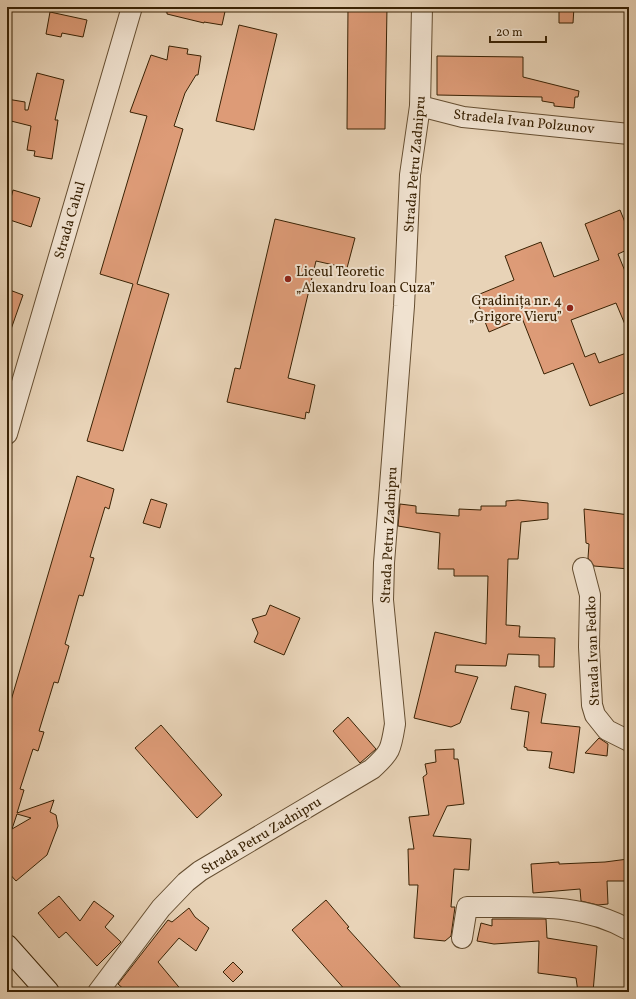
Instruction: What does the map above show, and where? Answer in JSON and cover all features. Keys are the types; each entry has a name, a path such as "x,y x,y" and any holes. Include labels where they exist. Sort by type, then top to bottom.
{"main road":[{"path":"7,946 48,992"}],"street":[{"name":"Strada Cahul","path":"7,434 132,7"},
{"name":"Strada Petru Zadnipru","path":"98,992 161,908 186,882 200,871 372,769 387,756 392,743 395,724 384,600 384,563 404,306 410,175 420,106 422,7"},
{"name":"Stradela Ivan Polzunov","path":"420,106 463,117 629,134"},
{"name":"Strada Ivan Fedko","path":"583,568 590,594 589,647 592,705 595,715 607,730 629,741"},
{"path":"462,938 468,907 567,908 603,917 629,930"}],"building":[{"path":"164,7 226,7 222,25 204,23 167,14 167,12 163,11"},
{"path":"348,7 387,7 385,129 347,129"},
{"path":"559,7 574,7 573,23 559,23"},
{"path":"50,12 87,20 83,37 62,33 61,37 46,34"},
{"path":"239,25 277,34 254,130 216,121"},
{"path":"169,46 188,49 187,54 201,56 198,75 196,75 185,93 174,126 183,129 137,284 169,294 123,451 87,441 133,284 100,274 147,116 130,112 151,55 167,60"},
{"path":"437,56 523,57 523,77 579,91 578,97 575,97 574,108 554,106 554,103 542,101 542,97 437,95"},
{"path":"37,73 64,80 55,120 58,120 52,159 34,156 35,151 27,150 31,126 7,120 7,99 25,102 25,110 28,110"},
{"path":"13,190 40,198 31,227 7,219 7,197 11,198"},
{"path":"620,210 629,232 629,249 618,254 629,281 629,334 616,303 571,320 585,357 595,353 599,363 629,352 629,391 590,406 573,363 544,374 522,318 489,332 475,296 514,280 505,256 541,242 554,277 599,260 585,224"},
{"path":"275,219 355,238 347,268 316,261 288,378 315,385 309,413 306,412 305,419 227,402 235,368 240,369"},
{"path":"7,289 23,295 9,335 7,335"},
{"path":"77,476 114,489 109,509 105,507 90,557 94,558 83,596 79,595 65,644 69,646 58,683 54,682 39,731 44,732 38,751 33,749 20,789 24,790 17,813 54,800 50,812 56,815 58,826 47,855 16,881 7,871 7,835 9,833 7,833 7,714","holes":["17,814 31,818 12,829"]},
{"path":"151,499 167,504 160,528 143,523"},
{"path":"518,500 548,503 548,519 521,522 518,559 508,559 506,625 520,626 519,637 555,638 554,667 539,667 539,655 508,654 506,666 456,665 455,672 478,677 460,723 451,727 414,718 435,632 486,644 488,576 454,576 454,569 438,569 440,533 398,526 400,504 416,506 416,513 459,516 459,509 481,510 481,506 506,506 506,501"},
{"path":"584,509 629,515 629,569 594,566 588,558 589,544 586,543"},
{"path":"270,605 300,618 284,655 254,642 258,633 252,619 266,615"},
{"path":"515,686 546,694 541,723 580,727 574,773 549,768 552,752 527,750 527,748 524,747 529,712 511,709"},
{"path":"348,717 376,749 360,763 333,731"},
{"path":"161,725 222,795 197,818 135,748"},
{"path":"599,738 608,744 607,756 585,753"},
{"path":"454,749 454,759 458,759 464,804 447,806 433,836 471,839 469,870 454,869 451,907 455,907 451,936 445,941 414,938 418,885 409,885 408,849 414,849 409,817 429,815 423,777 427,774 425,764 436,762 435,750"},
{"path":"628,859 627,881 607,881 608,904 598,905 581,901 580,889 533,893 531,864 559,862 559,864 605,862"},
{"path":"59,896 80,921 94,901 114,916 105,927 121,942 97,966 66,932 59,938 38,913"},
{"path":"326,900 349,927 347,928 405,992 347,992 292,930"},
{"path":"189,908 195,917 209,928 196,951 179,938 158,962 183,992 127,992 118,984 168,920 172,922"},
{"path":"492,919 546,919 547,938 597,946 593,992 578,992 576,978 538,973 539,941 494,944 477,941 481,923 492,926"},
{"path":"233,962 243,972 233,982 223,972"}],"place":[{"name":"Liceul Teoretic „Alexandru Ioan Cuza”","path":"288,279"},
{"name":"Gradinița nr. 4 „Grigore Vieru”","path":"570,308"}]}
